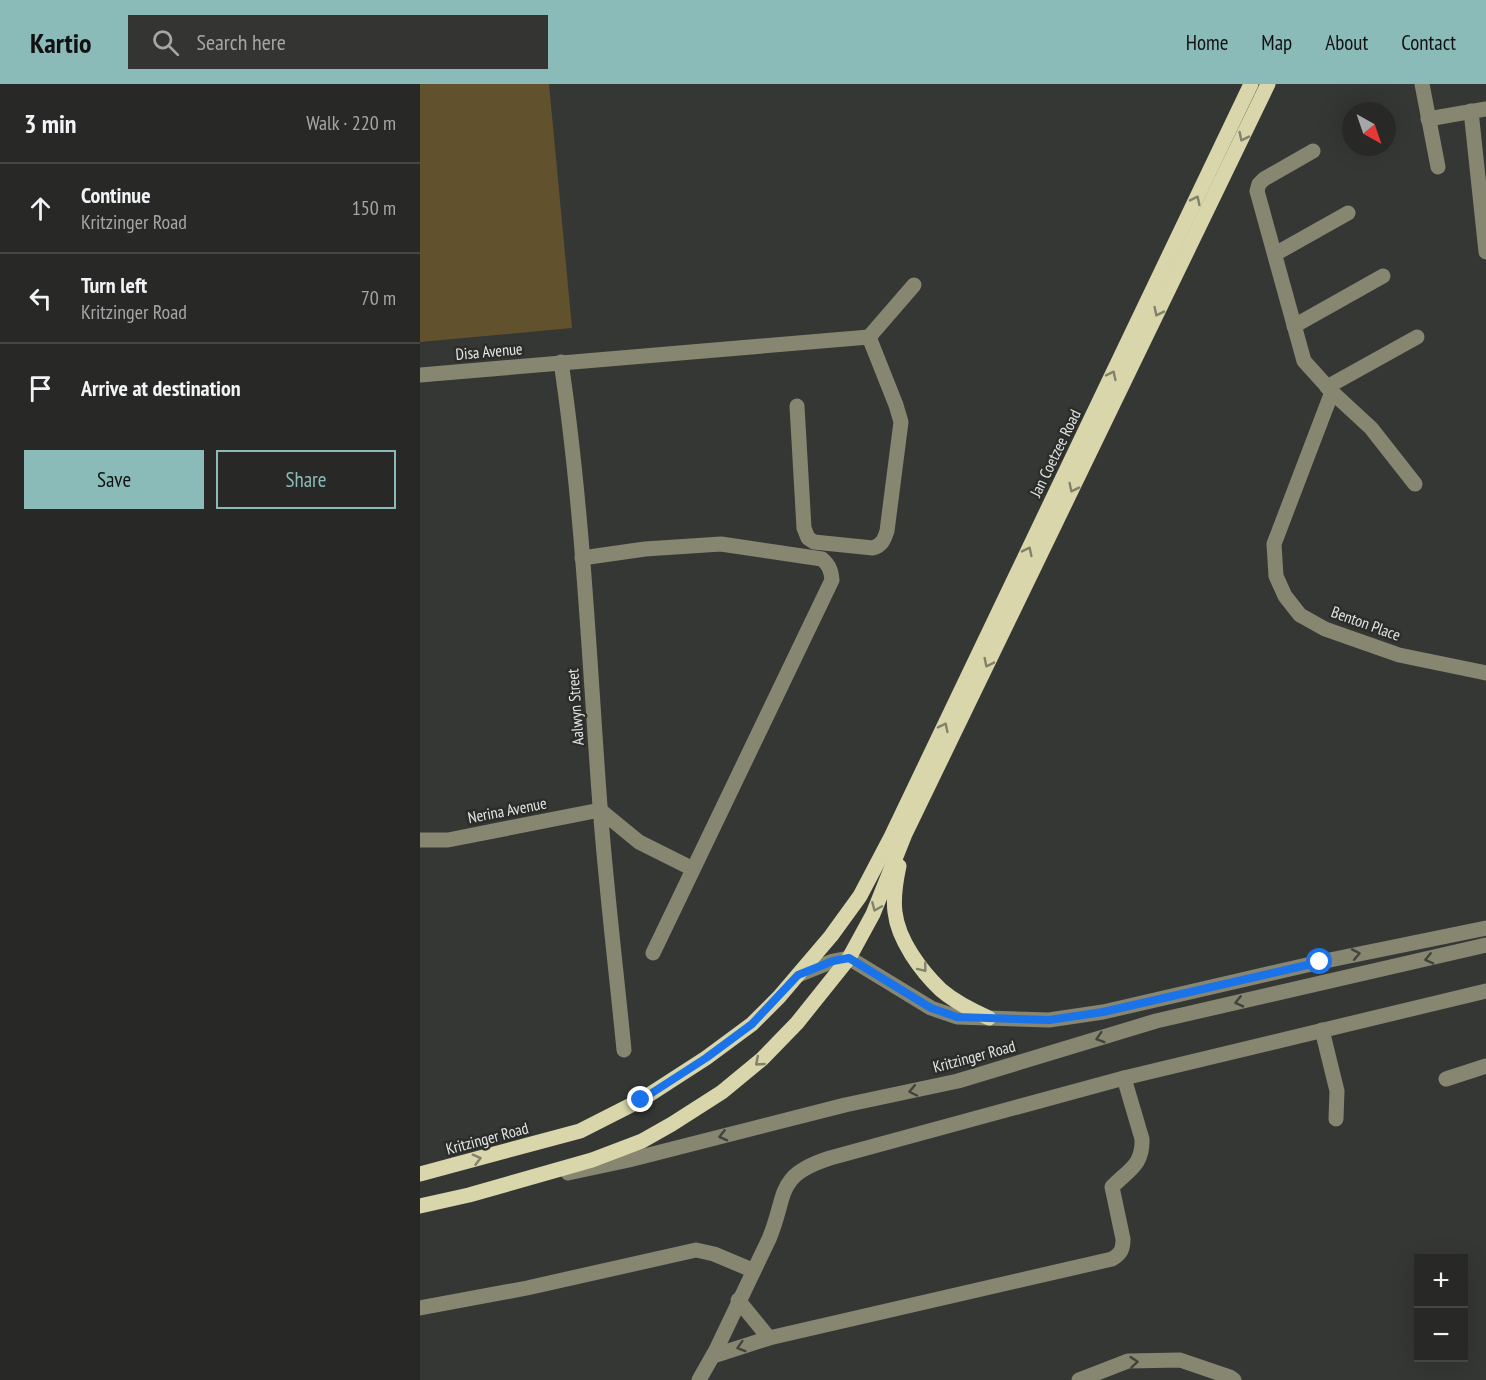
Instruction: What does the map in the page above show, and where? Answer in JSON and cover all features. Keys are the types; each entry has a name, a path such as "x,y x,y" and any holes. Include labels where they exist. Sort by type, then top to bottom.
{"main road":[{"name":"Jan Coetzee Road","path":"898,835 1251,84"},
{"name":"Jan Coetzee Road","path":"898,835 1268,84"},
{"name":"Kritzinger Road","path":"420,1206 469,1195 592,1160 642,1141 697,1110 762,1059 797,1023 849,958 873,914 898,835"},
{"name":"Kritzinger Road","path":"420,1174 580,1131 641,1100 706,1058 752,1024 798,975 831,936 860,896 898,835"},
{"path":"898,835 895,912 902,934 912,954 942,991 969,1009 989,1018"}],"street":[{"path":"1422,84 1438,167"},
{"path":"1428,119 1478,110 1486,252"},
{"path":"1313,151 1259,184 1257,190 1304,361 1329,390 1371,428 1416,484"},
{"path":"1275,254 1348,213"},
{"path":"1294,326 1383,276"},
{"path":"797,406 804,528 808,538 820,543 873,548 879,546 884,540 886,531 901,422 868,337 914,285"},
{"name":"Disa Avenue","path":"420,375 868,337"},
{"path":"1329,390 1417,337"},
{"name":"Aalwyn Street","path":"561,362 582,558 600,810 624,1050"},
{"name":"Benton Place","path":"1329,390 1310,455 1274,544 1276,576 1285,596 1300,615 1325,629 1399,655 1486,673"},
{"path":"582,558 645,549 721,544 822,559 831,570 832,580 653,953"},
{"path":"600,810 639,842 693,869"},
{"name":"Nerina Avenue","path":"420,840 448,840 600,810"},
{"name":"Kritzinger Road","path":"798,975 833,961 849,958 931,1008 957,1017 1049,1020 1103,1012 1320,962 1486,928"},
{"name":"Kritzinger Road","path":"469,1195 629,1160 845,1105 958,1081 1156,1022 1486,945"},
{"path":"699,1380 775,1225 784,1189 793,1177 805,1168 830,1158 1124,1078 1486,991"},
{"path":"1322,1030 1337,1091 1336,1119"},
{"path":"1446,1079 1486,1066"},
{"path":"712,1356 769,1338 1112,1259 1119,1255 1124,1239 1112,1187 1136,1166 1142,1148 1142,1139 1124,1078"},
{"path":"420,1308 696,1250 714,1254 752,1270"},
{"path":"738,1300 769,1338"},
{"path":"1079,1380 1128,1361 1180,1360 1234,1380"}],"shaded area":[{"path":"420,84 549,84 572,328 420,342"}],"route":[{"path":"641,1100 706,1058 752,1024 779,998 798,975 833,961 849,958 931,1008 957,1017 1013,1020 1049,1020 1103,1012 1320,962"}]}
